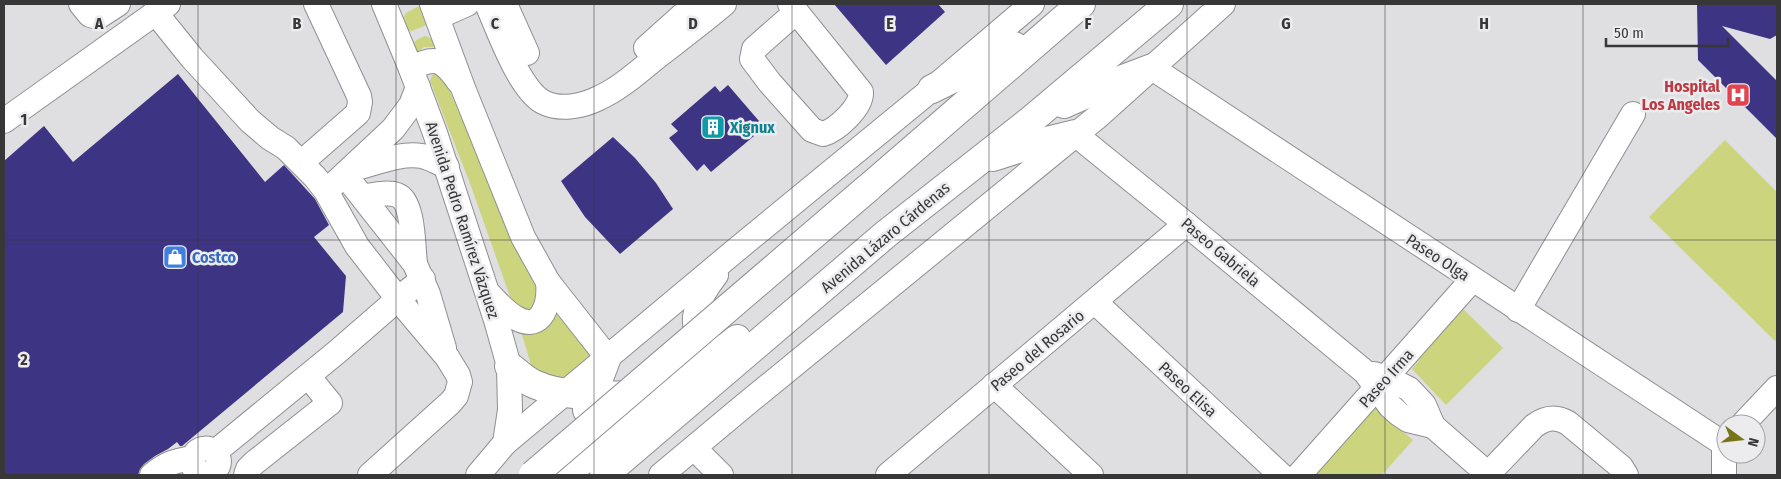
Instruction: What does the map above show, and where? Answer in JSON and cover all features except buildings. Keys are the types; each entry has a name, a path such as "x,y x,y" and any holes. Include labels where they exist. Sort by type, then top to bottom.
{"highway":[{"name":"Avenida Lázaro Cárdenas","path":"604,475 886,234 1031,120 1170,4"},
{"path":"932,89 968,72 1071,12"},
{"path":"533,475 1071,12"},
{"path":"1031,120 1102,87 1152,68"},
{"path":"975,163 1030,145 1075,134"},
{"path":"563,475 843,254 886,234"},
{"path":"563,475 605,395 615,381 607,357"},
{"path":"509,366 533,384 565,393 605,395 665,394"},
{"path":"605,395 615,417 609,439"}],"street":[{"path":"81,4 90,15 98,17 118,4"},
{"path":"302,162 358,113 360,108 355,87 316,4"},
{"name":"Avenida Pedro Ramírez Vázquez","path":"384,4 415,78 447,167 489,294 509,366 510,410 505,443"},
{"path":"466,4 435,10 462,88 523,237 548,282 607,357"},
{"path":"487,4 526,86 544,102 554,106 569,107 594,101 619,87 718,6 743,4"},
{"path":"505,4 540,79 548,86 574,93 589,90 618,72 695,4"},
{"path":"478,475 505,443 1032,4"},
{"path":"662,475 1075,134 1223,4"},
{"path":"4,120 162,8 192,58 250,122 302,162 326,191 357,246 398,299 447,357 458,375 460,382 456,396 443,410 370,475"},
{"path":"793,8 861,92 860,101 854,110 829,132 823,134 812,130 752,59 754,49 793,8"},
{"path":"326,191 399,123 411,105 415,78 427,62 439,62 446,65 462,88"},
{"name":"Paseo Olga","path":"1152,68 1472,280 1716,437"},
{"path":"1518,310 1633,114"},
{"name":"Paseo Gabriela","path":"1075,134 1376,380 1400,414 1418,423 1433,426 1488,475"},
{"path":"348,172 399,157 413,156 432,159 447,167"},
{"path":"348,172 362,196 390,194 397,195 405,201 410,215 419,271 447,357"},
{"name":"Paseo del Rosario","path":"895,473 994,385 1186,224"},
{"path":"728,346 714,345 701,337 694,325 694,317 702,295 736,250"},
{"path":"206,467 275,404 398,299 419,271"},
{"name":"Paseo Irma","path":"1299,475 1376,380 1472,280"},
{"path":"489,294 514,317 532,321 542,315 546,309 549,294 548,282"},
{"name":"Paseo Elisa","path":"1094,302 1281,475"},
{"path":"152,475 171,462 206,467 250,469 330,403 308,376"},
{"path":"994,385 1091,475"},
{"path":"1752,414 1777,388"},
{"path":"275,404 296,430"},
{"path":"1488,475 1534,426 1541,421 1557,418 1568,423 1621,467 1626,475"},
{"path":"694,448 721,475"}],"green space":[{"path":"419,6 424,6 429,24 412,31 408,30 404,17 406,13"},
{"path":"425,36 433,39 436,47 424,47 414,55 414,42"},
{"path":"438,73 443,75 460,115 599,352 541,398 513,305 471,186 430,81 432,75"},
{"path":"1725,140 1777,192 1777,339 1775,341 1649,217"},
{"path":"1461,307 1503,348 1446,405 1412,369"},
{"path":"1376,406 1413,440 1382,475 1313,475"}],"place":[{"name":"Hospital Los Angeles","path":"1738,95"},
{"name":"Xignux","path":"713,127"},
{"name":"Costco","path":"175,257"}]}
